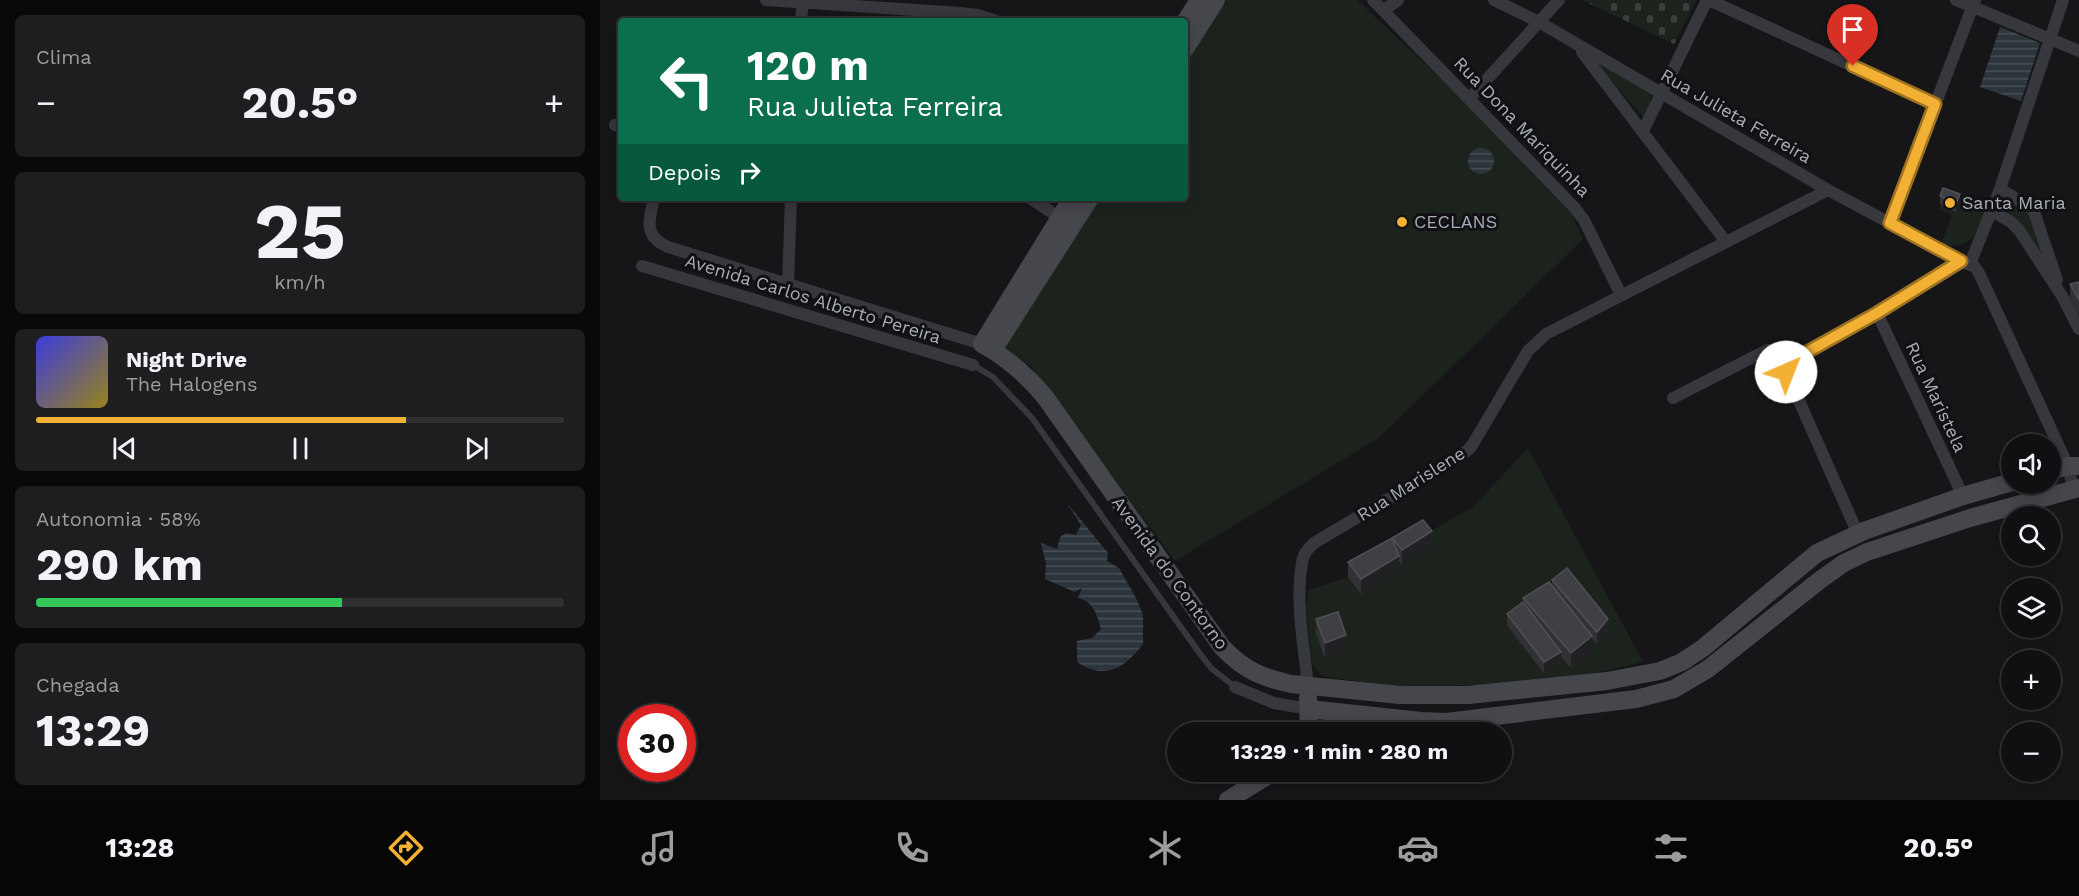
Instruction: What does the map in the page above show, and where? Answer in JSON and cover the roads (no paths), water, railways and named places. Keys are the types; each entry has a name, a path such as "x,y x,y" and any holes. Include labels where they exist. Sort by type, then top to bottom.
{"street":[{"path":"766,0 960,13 987,18"},
{"name":"Rua Dona Mariquinha","path":"1373,0 1580,213 1621,296"},
{"path":"1384,10 1398,0"},
{"name":"Rua Julieta Ferreira","path":"1494,0 1539,22 1828,190 1966,262"},
{"path":"1470,98 1559,0"},
{"path":"1643,131 1708,0 1935,104"},
{"path":"1956,0 1974,4 2050,40 2079,51"},
{"path":"1785,370 1791,361 1966,262 1992,211 2062,0"},
{"path":"801,18 803,1"},
{"path":"1188,19 1207,2"},
{"path":"1188,43 1207,2"},
{"path":"1890,223 1974,4"},
{"path":"1577,46 1726,242"},
{"path":"2000,189 2033,209 2062,296"},
{"name":"Rua Marislene","path":"1309,722 1308,686 1300,608 1302,562 1308,549 1314,543 1462,455 1477,440 1528,351 1546,334 1828,190"},
{"name":"Avenida do Contorno","path":"653,201 649,223 650,230 655,239 668,247 988,347 1029,378 1045,397 1222,647 1249,671 1270,680 1400,695 1468,695 1636,676 1660,671 1682,662 1703,648 1816,553 1858,534 1963,496 2001,485"},
{"path":"788,285 791,201"},
{"path":"1034,201 1066,222"},
{"path":"1066,222 1071,201"},
{"path":"988,347 1066,222 1087,201"},
{"path":"1992,211 2015,225 2062,296 2079,329"},
{"path":"1235,687 1274,703 1421,722 1468,721 1636,699 1674,689 1692,680 1820,579 1852,560 1916,535 2076,488 1979,273 1966,262"},
{"name":"Avenida Carlos Alberto Pereira","path":"642,266 973,365"},
{"name":"Rua Maristela","path":"1877,313 1963,496"},
{"path":"1673,398 1770,350 1785,370 1858,534"},
{"path":"1468,695 1468,721"},
{"path":"1228,800 1257,782"}],"lane":[{"path":"973,365 993,377 1032,418 1198,651 1211,668 1235,687"}],"place":[{"name":"Santa Maria","path":"1950,203"},
{"name":"CECLANS","path":"1402,222"}]}
